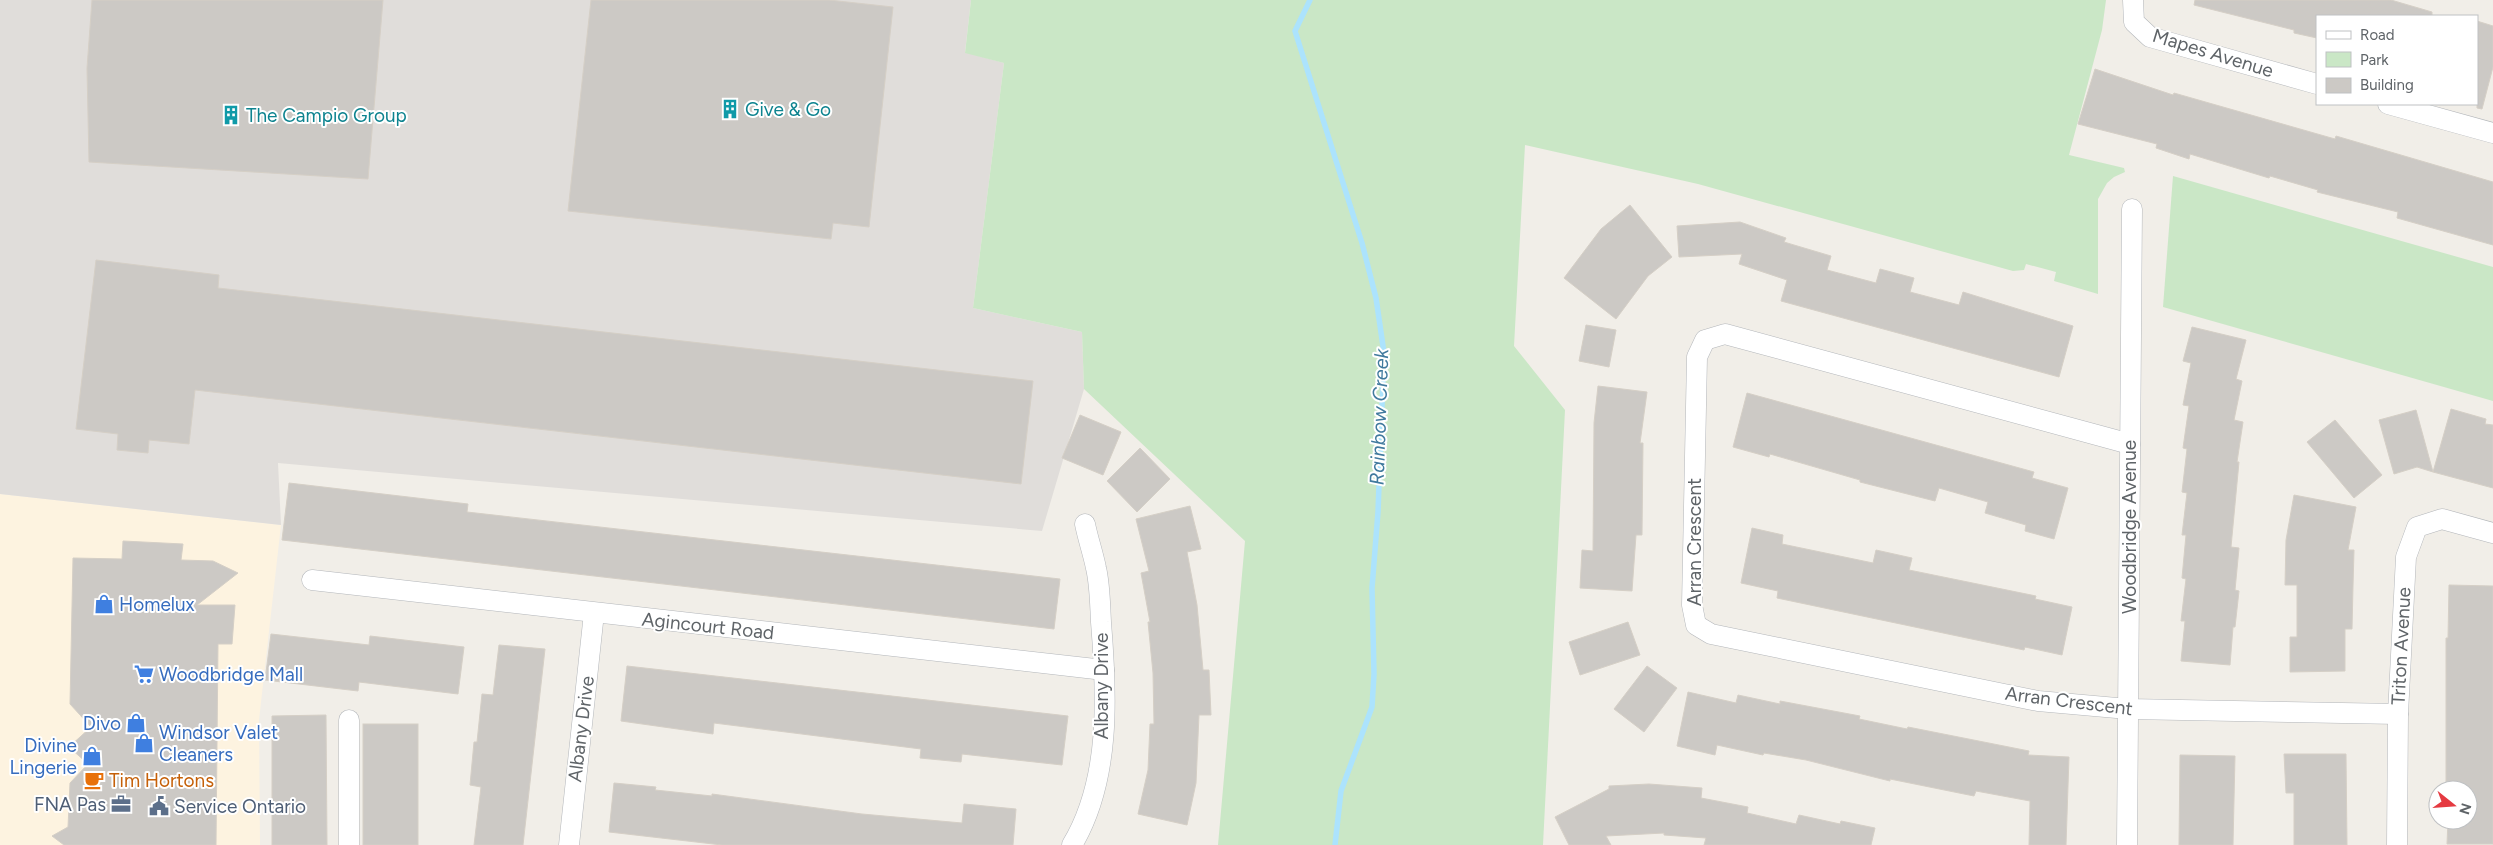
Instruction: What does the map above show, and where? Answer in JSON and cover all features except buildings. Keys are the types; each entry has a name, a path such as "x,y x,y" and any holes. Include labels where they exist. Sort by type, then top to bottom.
{"street":[{"name":"Mapes Avenue","path":"2133,0 2134,22 2150,37 2316,84"},
{"path":"2392,105 2493,133"},
{"name":"Woodbridge Avenue","path":"2127,845 2132,209"},
{"name":"Arran Crescent","path":"2130,444 1725,334 1705,340 1697,357 1692,605 1696,625 1711,634 2038,701 2128,709 2398,714"},
{"name":"Triton Avenue","path":"2397,845 2398,714 2406,557 2417,527 2442,519 2493,533"},
{"name":"Albany Drive","path":"1072,845 1088,813 1097,783 1104,721 1104,670 1097,570 1085,524"},
{"name":"Agincourt Road","path":"312,580 1104,670"},
{"name":"Albany Drive","path":"569,845 594,613"},
{"path":"349,720 349,845"}],"shaded area":[{"path":"0,0 971,0 965,52 1004,63 973,308 1082,332 1084,389 1042,531 278,463 281,525 0,494"},
{"name":"Woodbridge Mall","path":"0,494 281,525 259,720 260,845 0,845"}],"green space":[{"path":"971,0 2106,0 2102,30 2069,155 2124,168 2125,172 2107,183 2098,199 2098,294 2054,281 2056,272 2026,264 2024,270 2013,271 1698,184 1525,145 1514,346 1565,410 1543,845 1218,845 1245,541 1084,389 1082,332 973,308 1004,63 965,53"},
{"path":"2173,176 2493,267 2493,401 2163,307"}],"waterway":[{"name":"Rainbow Creek","path":"1310,0 1295,31 1362,243 1376,298 1384,353 1378,512 1372,588 1374,674 1372,707 1341,791 1335,845"}],"place":[{"name":"Give & Go","path":"730,109"},
{"name":"The Campio Group","path":"231,115"},
{"name":"Homelux","path":"104,604"},
{"name":"Woodbridge Mall","path":"144,674"},
{"name":"Divo","path":"136,723"},
{"name":"Windsor Valet Cleaners","path":"144,743"},
{"name":"Divine Lingerie","path":"92,756"},
{"name":"Tim Hortons","path":"94,780"},
{"name":"FNA Pas","path":"121,804"},
{"name":"Service Ontario","path":"159,806"}]}
